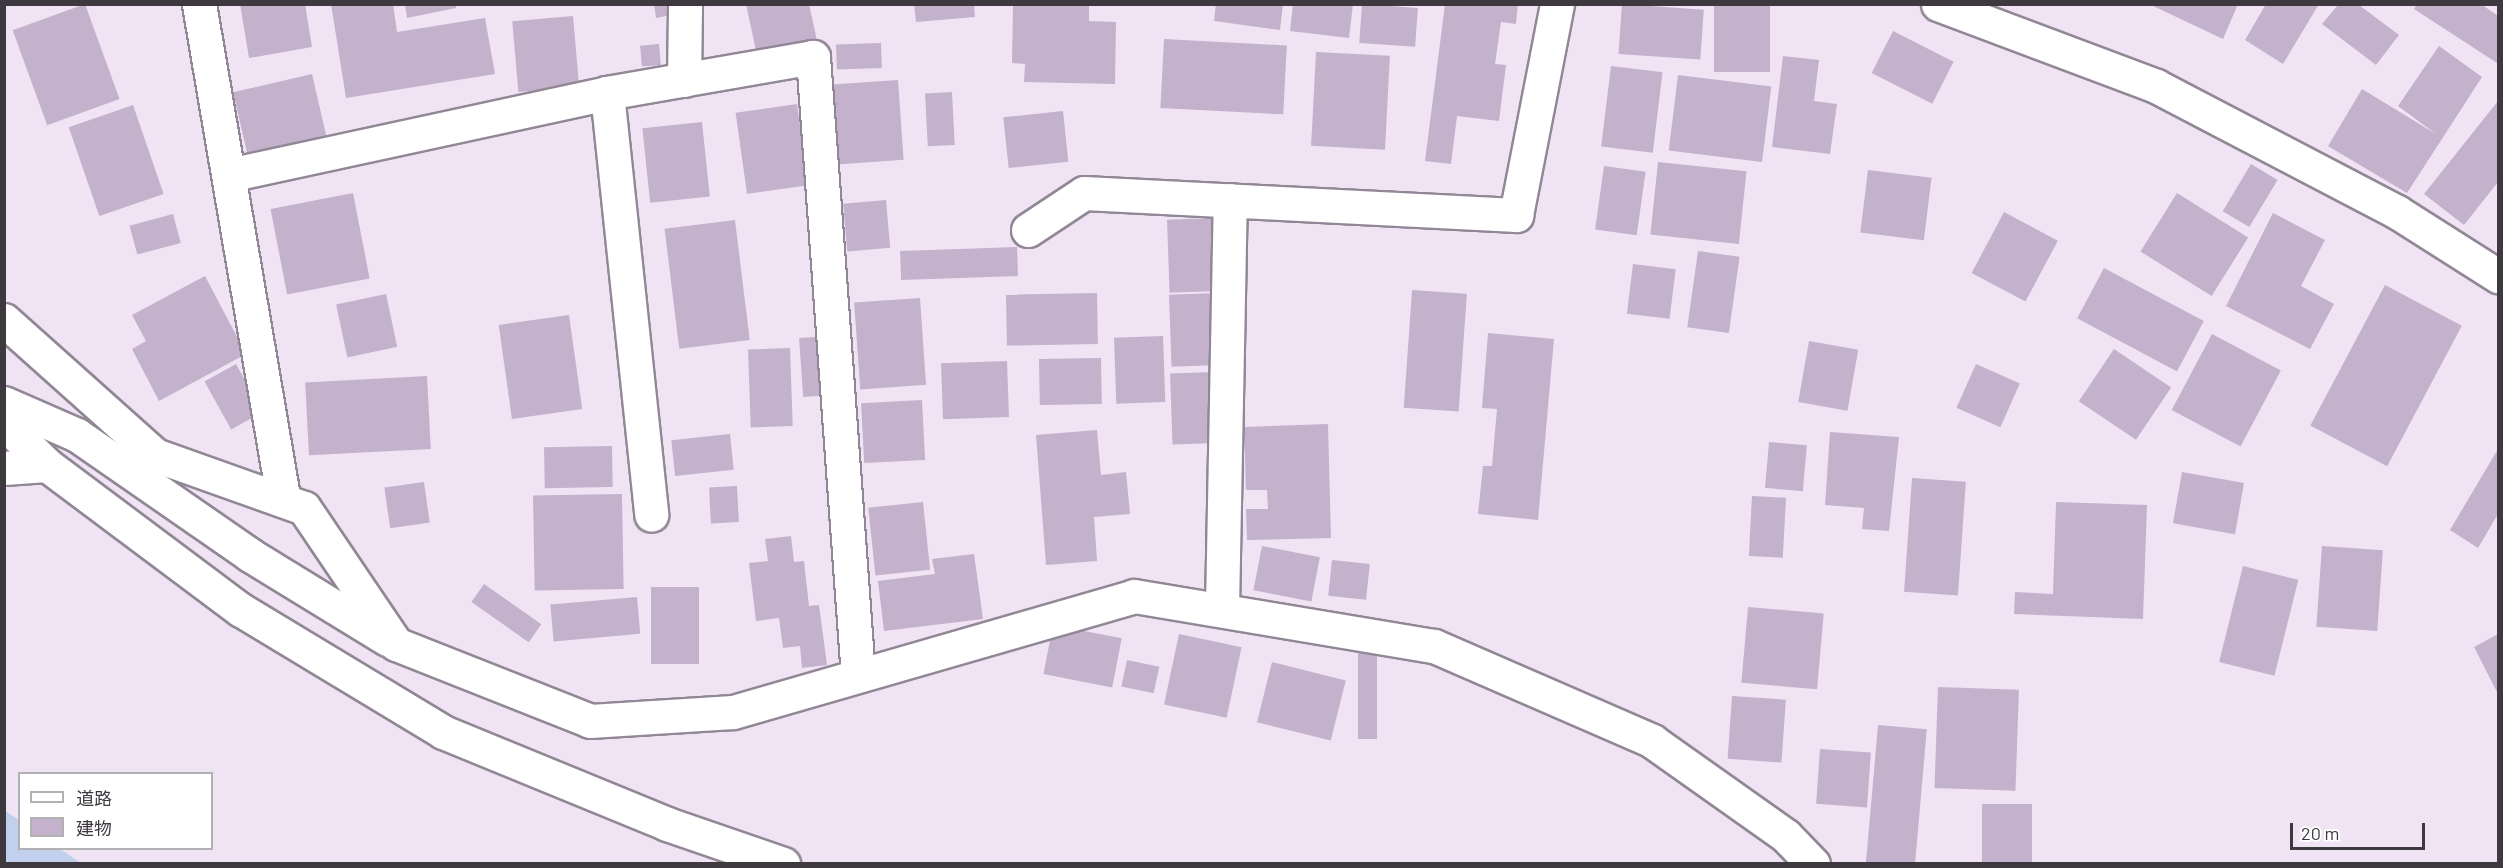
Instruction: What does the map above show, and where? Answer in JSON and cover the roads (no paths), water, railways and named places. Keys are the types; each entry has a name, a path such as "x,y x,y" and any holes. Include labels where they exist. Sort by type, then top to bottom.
{"street":[{"path":"199,4 230,175 283,497"},
{"path":"684,80 685,4"},
{"path":"1028,230 1084,193 1516,215 1557,4"},
{"path":"1938,4 2156,86 2397,212 2499,276"},
{"path":"230,175 607,93 813,57 858,675"},
{"path":"607,93 651,515"},
{"path":"1222,608 1230,200"},
{"path":"4,320 155,454"},
{"path":"4,403 77,435 155,454 283,497 304,508 396,644"},
{"path":"4,423 47,465 241,610 443,732 667,824 783,864"},
{"path":"77,435 250,555 396,644 590,721 733,712 1134,596 1222,608 1434,646 1652,741 1786,836 1813,864"},
{"path":"4,468 47,465"}],"water":[{"path":"4,810 18,819 18,850 62,850 81,863 5,863"}]}
